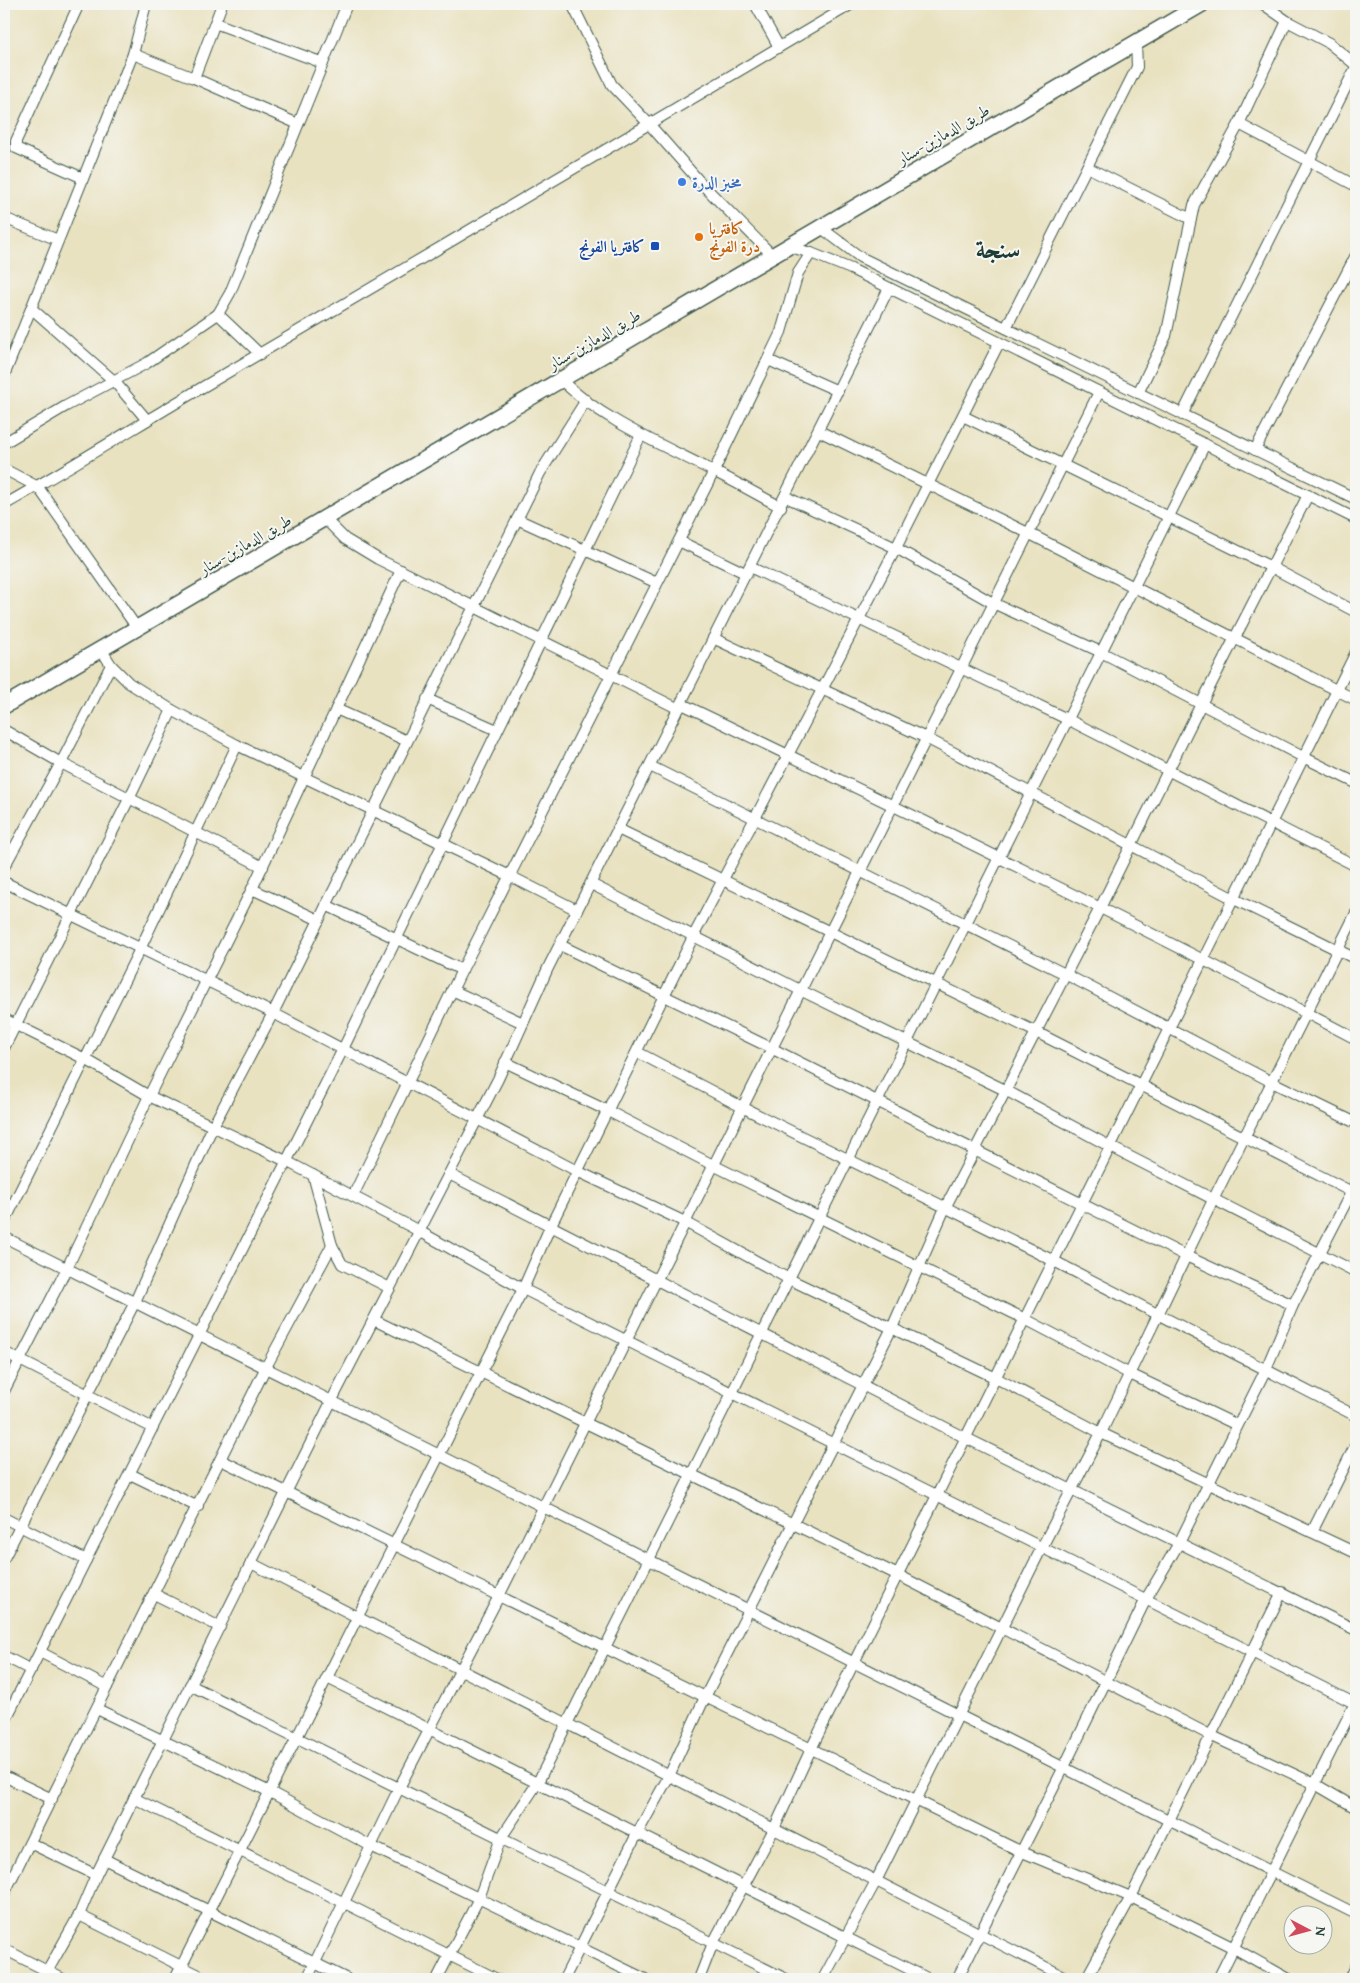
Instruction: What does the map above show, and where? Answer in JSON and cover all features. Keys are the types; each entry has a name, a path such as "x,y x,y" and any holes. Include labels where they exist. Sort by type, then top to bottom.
{"highway":[{"name":"طريق الدمازين-سنار","path":"4,706 1202,4"}],"street":[{"path":"79,4 16,141 16,148 83,178"},
{"path":"4,376 133,54 144,4"},
{"path":"194,78 222,4"},
{"path":"4,443 66,406 147,363 218,314 230,293 347,4"},
{"path":"572,4 612,85 650,124 700,182 772,255"},
{"path":"755,4 779,47"},
{"path":"4,506 852,4"},
{"path":"1182,414 1356,66 1329,42 1286,20 1263,4"},
{"path":"1138,393 1166,336 1194,205 1239,124 1286,20"},
{"path":"215,23 323,63"},
{"path":"1006,328 1137,67 1136,42"},
{"path":"133,54 194,78 298,124"},
{"path":"1239,124 1356,186"},
{"path":"1087,167 1191,219"},
{"path":"4,218 58,240"},
{"path":"820,227 860,257 1356,498"},
{"path":"787,246 812,253 889,288 1356,519"},
{"path":"353,1196 452,990 714,471 781,332 798,273 812,253"},
{"path":"1255,450 1356,254"},
{"path":"45,1975 78,1915 96,1875 332,1400 449,1174 505,1062 560,944 713,638 749,571 889,288"},
{"path":"31,308 114,381 147,420"},
{"path":"218,314 260,354"},
{"path":"175,1979 523,1289 577,1171 694,936 859,620 1000,343"},
{"path":"768,360 838,391"},
{"path":"560,379 575,394 641,436 783,502 896,548 994,603 1101,652 1304,758 1356,783"},
{"path":"307,1979 399,1788 499,1596 1099,392"},
{"path":"4,1558 135,1302 213,1126 273,1013 473,606 540,473 586,400"},
{"path":"962,416 1272,567 1356,612"},
{"path":"818,431 1028,533 1236,637 1356,700"},
{"path":"4,1723 200,1335 396,940 641,436"},
{"path":"437,1979 479,1898 502,1838 538,1782 1205,444"},
{"path":"4,469 38,487 138,628"},
{"path":"564,1979 638,1832 669,1776 705,1697 892,1328 945,1208 1007,1091 1308,495"},
{"path":"324,518 345,539 400,570 611,675 893,805 1356,1039"},
{"path":"517,519 657,584"},
{"path":"679,541 859,620 961,668 1356,866"},
{"path":"4,1391 67,1268 149,1096 263,867 400,570"},
{"path":"713,638 926,738 1234,899 1356,959"},
{"path":"101,649 111,666 129,683 172,710 237,745 577,910"},
{"path":"699,1979 713,1943 774,1829 811,1749 1356,652"},
{"path":"4,867 111,666"},
{"path":"428,699 497,730"},
{"path":"336,709 407,741"},
{"path":"4,1048 172,710"},
{"path":"4,730 129,799 263,867"},
{"path":"4,1223 141,948 237,745"},
{"path":"650,766 1065,974 1272,1082 1356,1123"},
{"path":"618,829 1036,1032 1244,1138 1354,1187 1294,1306 1266,1370 1179,1542 1146,1599 958,1979"},
{"path":"4,882 273,1013 476,1120 577,1171 685,1222 789,1279 996,1378 1101,1434 1356,1553"},
{"path":"591,884 800,990 1007,1091 1111,1147 1356,1272"},
{"path":"252,889 319,920"},
{"path":"326,905 462,970"},
{"path":"823,1979 876,1881 1042,1547 1101,1434 1214,1198 1356,913"},
{"path":"560,944 1186,1256 1294,1306"},
{"path":"452,990 523,1023"},
{"path":"4,1019 85,1060 149,1096 313,1175 523,1289 1356,1703 1218,1979"},
{"path":"637,1052 742,1107 1054,1261 1356,1416"},
{"path":"505,1062 608,1111 819,1218 1025,1319 1130,1374 1237,1425"},
{"path":"449,1174 655,1281 863,1384 966,1438 1356,1630"},
{"path":"313,1175 332,1245 342,1264 390,1288"},
{"path":"4,1237 1356,1914"},
{"path":"4,1894 266,1367 332,1245"},
{"path":"374,1320 898,1575 1210,1735 1315,1784 1356,1808"},
{"path":"4,1352 153,1428"},
{"path":"1312,1532 1356,1444"},
{"path":"221,1460 1022,1852 1131,1897 1234,1948 1289,1979"},
{"path":"130,1474 198,1507"},
{"path":"4,1518 86,1560"},
{"path":"251,1563 1069,1979"},
{"path":"1086,1979 1131,1897 1282,1592"},
{"path":"154,1594 220,1627"},
{"path":"40,1652 107,1688"},
{"path":"4,1656 31,1670"},
{"path":"327,1678 929,1979"},
{"path":"190,1685 786,1979"},
{"path":"97,1709 270,1792 371,1846 644,1979"},
{"path":"4,1776 52,1799"},
{"path":"134,1798 497,1979"},
{"path":"30,1843 96,1875"},
{"path":"104,1859 347,1979"},
{"path":"78,1915 207,1979"},
{"path":"4,1949 45,1975 63,1979"},
{"path":"1350,1979 1356,1966"}],"place":[{"name":"مخبز الدرة","path":"682,182"},
{"name":"كافتريا درة الفونج","path":"699,237"},
{"name":"كافتريا الفونج","path":"655,246"}],"district":[{"name":"سنجة","path":"998,248"}]}
